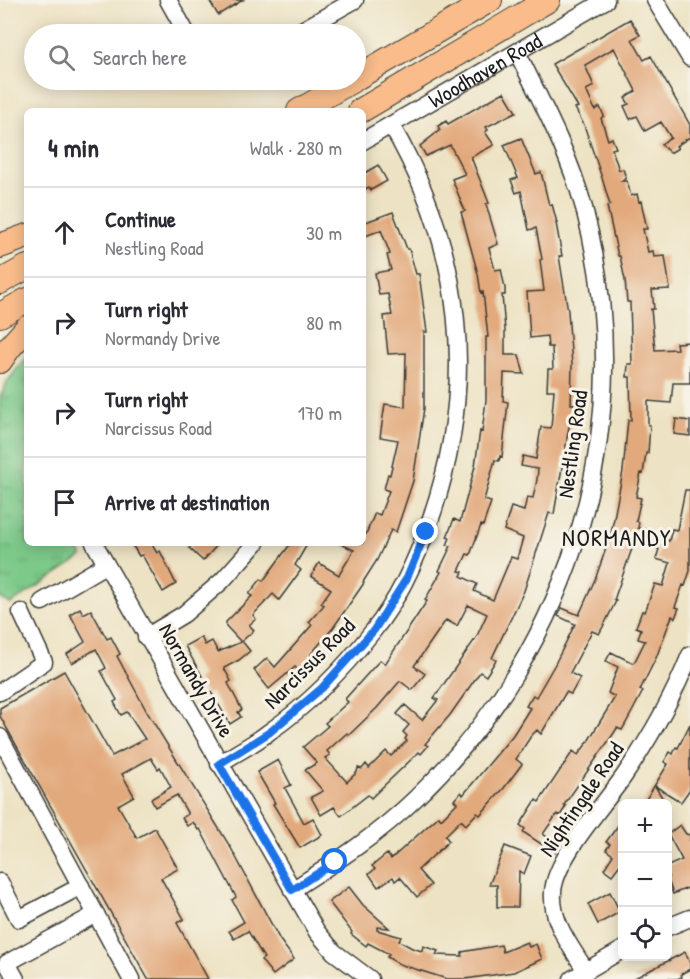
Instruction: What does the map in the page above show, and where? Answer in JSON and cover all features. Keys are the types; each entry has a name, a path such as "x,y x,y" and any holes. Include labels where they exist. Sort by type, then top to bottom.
{"highway":[{"path":"366,72 490,0"},
{"name":"Woodhaven Road","path":"365,108 548,0"},
{"path":"304,108 335,90"},
{"path":"0,246 24,237"},
{"path":"0,282 24,269"},
{"path":"0,315 24,302"},
{"path":"0,362 24,331"}],"street":[{"path":"168,0 182,24"},
{"path":"313,24 355,0"},
{"name":"Woodhaven Road","path":"366,139 606,0"},
{"path":"655,0 690,58"},
{"name":"Nestling Road","path":"292,890 377,832 417,798 480,728 512,682 541,632 565,575 581,527 596,455 604,394 603,334 596,270 584,208 559,137 517,52"},
{"name":"Narcissus Road","path":"219,764 270,732 322,688 374,630 407,578 442,487 453,440 457,401 456,317 439,232 407,152 391,125"},
{"name":"Normandy Drive","path":"96,546 219,764 318,932 334,952 370,979"},
{"path":"147,637 184,614 215,588 253,546"},
{"path":"42,602 105,565"},
{"path":"0,692 44,662 21,612"},
{"name":"Nightingale Road","path":"579,975 556,921 553,891 557,877 569,853 659,721 690,655"},
{"path":"0,737 131,979"},
{"path":"0,882 19,920 81,886"},
{"path":"16,979 7,963 96,914"},
{"path":"672,925 690,918"},
{"path":"579,975 618,952"}],"green space":[{"path":"24,360 24,546 76,546 82,557 11,604 0,598 0,398 7,382"}],"building":[{"path":"209,0 243,0 218,15"},
{"path":"630,19 640,35 632,39 644,60 651,56 690,125 690,137 670,153 661,144 671,138 661,122 645,131 637,116 630,119 624,106 629,104 625,98 636,91 614,48 585,65 594,86 586,90 595,110 600,107 604,116 601,118 608,140 612,138 616,148 612,149 619,170 623,169 626,178 621,181 627,181 631,196 637,194 639,202 641,201 647,229 643,229 648,252 653,251 654,257 665,256 670,289 652,290 654,309 651,309 655,350 677,349 676,343 690,342 690,383 673,383 671,403 648,401 648,425 650,425 648,453 646,453 636,497 641,498 636,521 639,522 638,528 645,529 643,535 669,541 672,529 677,530 685,490 690,490 690,571 675,607 679,608 675,618 672,616 656,658 640,690 643,691 622,730 617,728 564,805 566,806 560,816 557,814 543,834 560,846 555,853 523,832 525,829 520,825 536,800 539,802 573,751 578,755 587,743 615,697 608,693 618,667 606,661 611,652 633,663 635,661 645,641 638,639 641,629 636,627 642,611 645,612 655,584 663,586 670,563 656,559 659,549 634,543 614,600 616,601 599,634 592,631 570,673 580,678 571,694 566,692 541,734 537,730 531,736 516,759 522,764 504,788 480,815 477,813 466,825 461,820 445,836 449,841 418,870 431,885 417,897 400,877 395,881 393,877 378,887 369,874 375,869 372,866 387,854 391,859 439,816 441,819 457,803 454,800 461,792 463,795 513,735 530,708 526,706 533,695 536,697 575,624 558,616 562,608 579,615 596,577 611,534 623,471 628,420 631,420 630,377 627,377 628,364 632,364 630,302 627,302 620,256 618,256 607,206 610,205 602,178 584,125 575,108 578,107 552,64"},
{"path":"504,92 516,112 486,127 488,130 485,132 494,145 471,157 489,203 486,204 498,244 489,248 495,270 501,269 505,288 505,295 502,295 505,355 519,355 524,374 504,373 503,401 508,402 502,457 500,456 499,461 495,460 484,500 491,502 483,526 481,525 470,555 467,554 459,571 463,572 461,576 477,584 474,591 493,600 511,557 517,559 523,538 504,530 511,507 524,511 527,497 533,498 538,469 521,466 523,456 536,459 541,427 551,428 554,390 547,390 548,369 553,369 552,347 548,347 547,336 530,338 527,292 544,291 540,260 542,259 536,228 529,230 521,191 516,193 511,180 518,178 504,145 521,138 536,174 541,172 549,205 552,204 557,223 562,256 559,256 568,311 572,365 571,404 576,404 575,416 571,415 554,514 549,513 524,591 492,658 496,660 486,676 480,672 450,715 425,744 428,746 371,798 368,795 341,816 334,807 321,815 311,797 323,791 305,770 317,763 303,747 328,726 325,723 348,702 345,699 380,660 385,664 427,601 425,600 441,572 439,571 451,546 447,545 450,538 447,537 454,519 460,522 475,466 480,431 482,432 486,400 486,337 488,337 483,292 481,293 461,212 465,211 452,179 465,174 450,145 426,156 420,146 440,130 438,126 446,121 448,124","holes":["468,605 487,614 476,638 434,698 438,700 422,720 405,705 397,714 409,725 403,732 407,736 405,739 407,741 391,756 386,751 369,768 366,764 362,769 358,768 347,782 325,758 330,755 327,751 347,733 349,735 377,708 400,681 412,690 425,674 414,666 446,620 457,626"]},
{"path":"378,165 387,181 371,190 369,187 366,188 366,172"},
{"path":"393,212 407,249 409,249 416,274 419,274 427,332 424,332 424,408 413,481 396,532 391,530 364,583 333,628 311,654 311,662 306,662 298,670 295,667 269,689 254,670 267,658 275,667 312,625 309,622 324,605 321,603 331,589 311,576 319,563 339,575 354,550 345,546 366,546 366,534 375,513 380,515 389,491 384,489 388,474 390,475 398,440 380,437 385,404 405,407 406,353 388,354 384,316 392,315 388,294 379,295 375,273 391,270 387,255 390,254 381,230 366,236 366,222"},
{"path":"676,419 690,421 690,436 674,434"},
{"path":"133,546 153,546 157,553 160,551 176,584 163,592 142,555 139,556"},
{"path":"191,546 216,546 203,561 189,548"},
{"path":"289,546 306,546 295,565 301,570 279,600 273,594 253,615 256,619 249,625 254,630 242,641 250,651 224,668 231,681 228,683 242,710 238,712 241,717 230,724 211,692 207,695 197,679 202,676 185,646 201,637 205,645 212,641 218,652 241,642 226,626 226,622 252,596 249,594 261,579 263,581"},
{"path":"80,608 83,614 91,610 107,639 111,637 120,654 117,656 147,712 231,848 280,940 294,959 273,975 261,960 264,958 248,931 234,939 229,931 244,922 232,900 236,897 200,829 198,830 193,822 187,826 182,818 188,814 177,795 155,807 151,799 171,787 160,767 158,769 151,758 122,774 134,796 118,805 137,838 155,828 178,869 161,878 184,919 177,923 208,979 148,979 0,716 0,708 64,671 112,756 145,739 127,712 121,715 114,702 117,700 101,671 106,668 96,649 72,663 67,654 85,642 70,614"},
{"path":"690,724 690,789 681,802 655,786 663,799 646,799 668,764 664,762 670,752 673,754 676,747 678,748"},
{"path":"278,760 291,785 285,788 304,823 313,818 322,835 300,848 273,804 275,803 257,772"},
{"path":"680,825 686,834 690,835 690,887 673,894 672,864 682,860 672,841 672,831"},
{"path":"618,826 618,867 612,875 604,869 613,855 606,850 610,844 606,842"},
{"path":"505,846 531,856 524,874 519,871 518,907 497,907 497,885 489,885"},
{"path":"349,887 363,905 389,928 377,927 377,930 401,937 399,941 412,948 422,951 423,946 438,951 436,955 462,956 462,952 501,945 503,952 527,942 529,947 536,944 542,959 514,972 465,979 447,979 399,964 387,957 389,954 368,943 366,946 351,934 352,932 329,902"},
{"path":"610,892 618,908 618,913 598,924 588,904"},
{"path":"685,952 690,969 681,974 682,977 633,979 668,961 672,961 672,959"}],"district":[{"name":"NORMANDY","path":"617,538"}],"route":[{"path":"335,862 292,890 219,764 270,732 322,688 374,630 407,578 426,532"}]}
